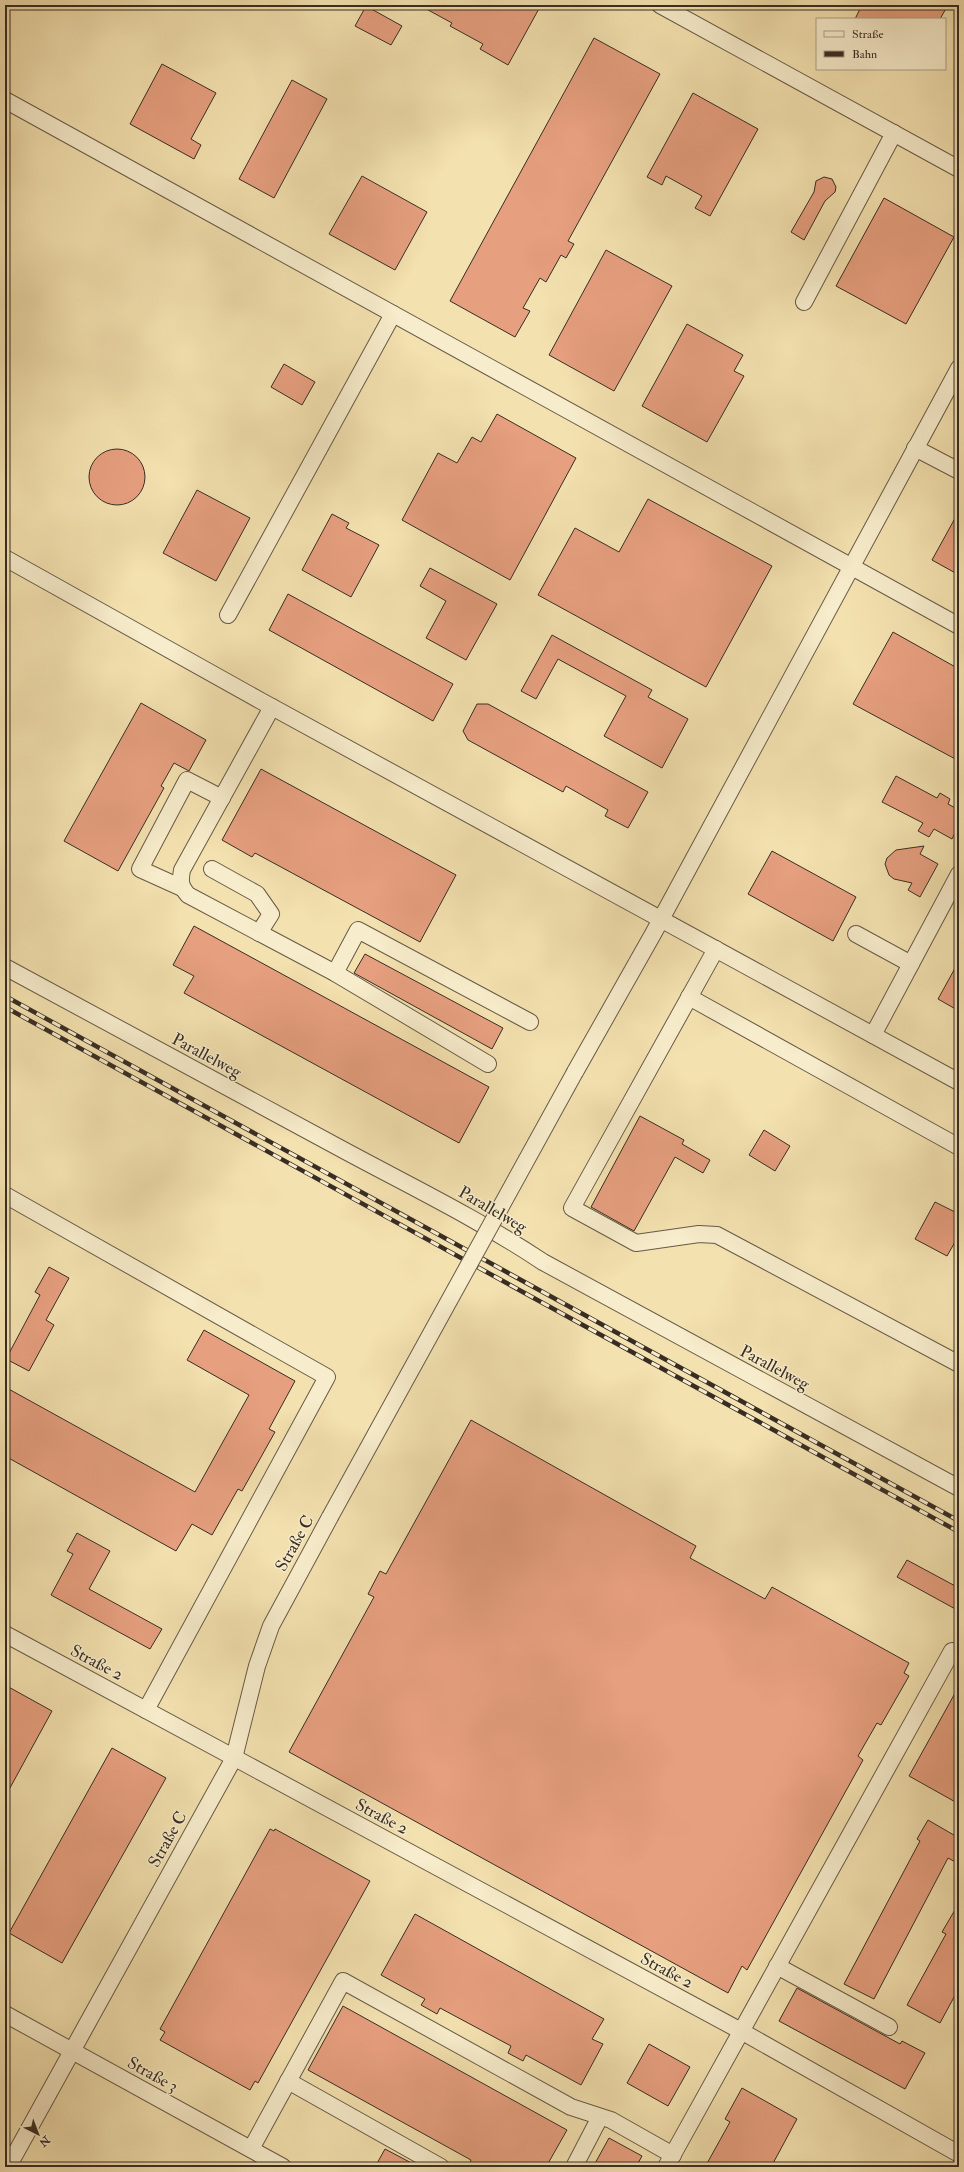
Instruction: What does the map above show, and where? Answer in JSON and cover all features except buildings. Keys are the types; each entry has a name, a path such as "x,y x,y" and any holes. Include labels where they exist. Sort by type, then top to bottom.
{"street":[{"path":"660,5 959,169"},
{"path":"5,100 959,626"},
{"path":"804,302 894,133"},
{"path":"228,615 393,314"},
{"name":"Straße C","path":"8,2167 234,1758 257,1666 271,1626 575,1072 661,919 959,368"},
{"path":"916,448 959,471"},
{"path":"5,558 272,707 959,1082"},
{"path":"272,707 182,870 180,882 182,888 188,895 335,973 488,1064"},
{"path":"182,888 140,869 187,780 222,798"},
{"path":"212,869 257,894 271,914 259,933"},
{"path":"873,1035 959,874"},
{"path":"335,973 358,930 530,1022"},
{"path":"856,934 911,964"},
{"path":"716,948 572,1208 636,1243 699,1234 717,1235 959,1364"},
{"name":"Parallelweg","path":"5,967 392,1177 459,1211 499,1233 543,1262 959,1488"},
{"path":"689,997 959,1147"},
{"path":"5,1194 327,1377 146,1710"},
{"name":"Straße 2","path":"5,1634 741,2031 959,2154"},
{"path":"251,2149 343,1981 571,2107 612,2120 670,2161 952,1651 959,1654"},
{"path":"777,1966 889,2027"},
{"name":"Straße 3","path":"5,2014 283,2167"},
{"path":"288,2081 441,2167"},
{"path":"574,2167 600,2117"}],"railway":[{"path":"5,996 959,1521"},
{"path":"5,1007 959,1532"}]}
